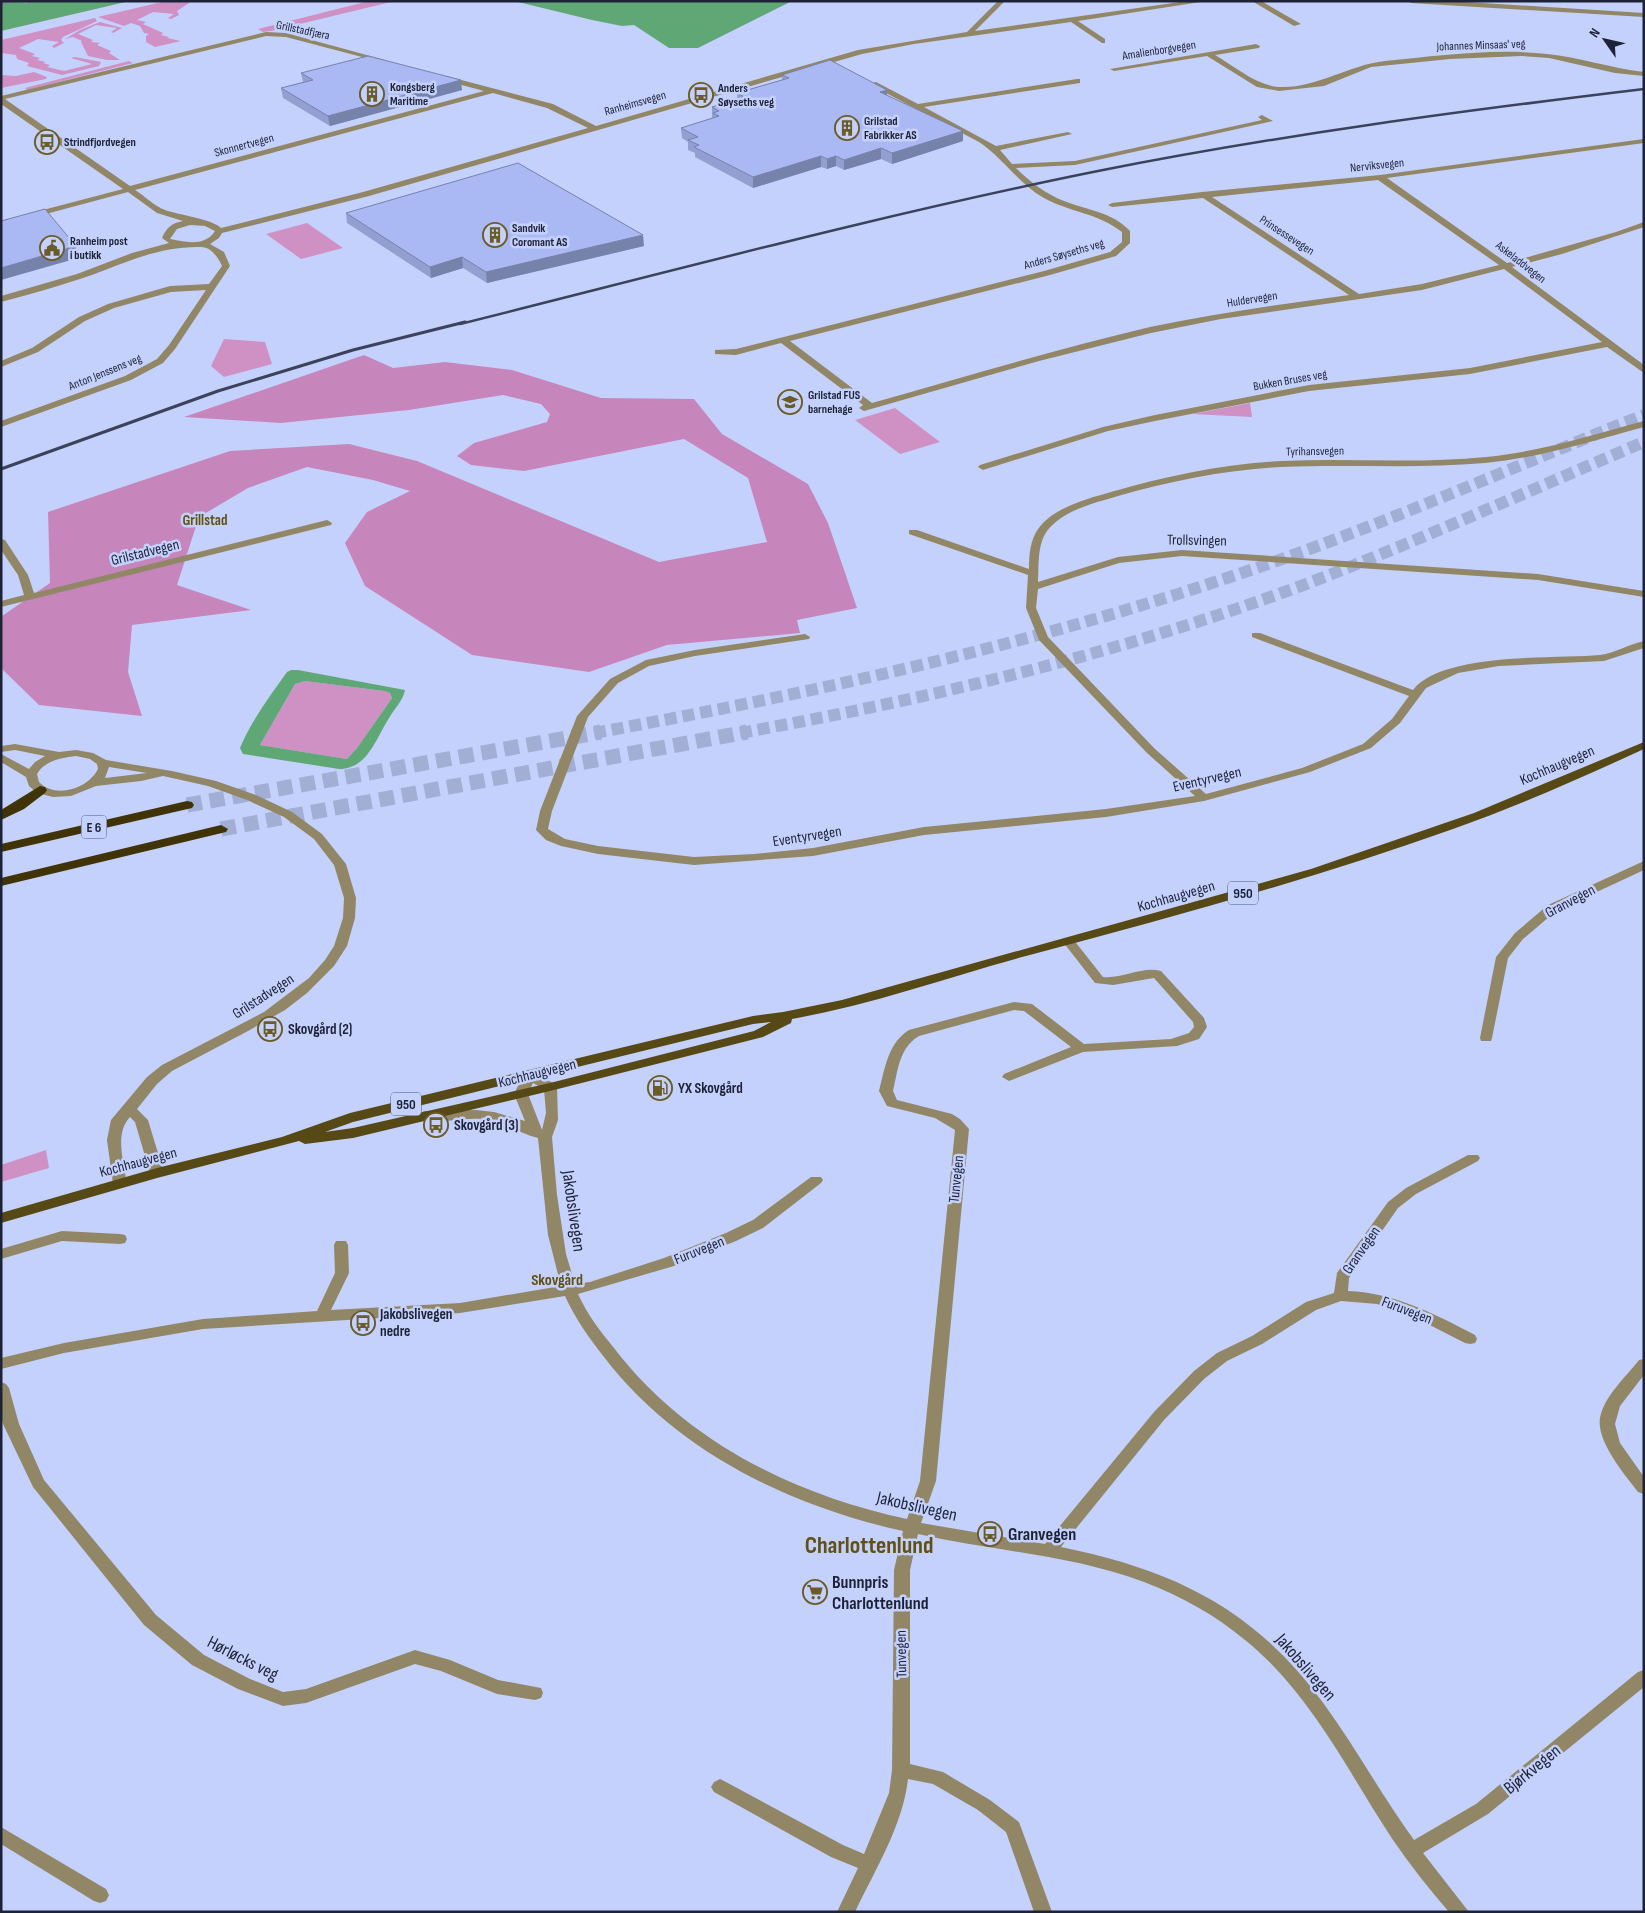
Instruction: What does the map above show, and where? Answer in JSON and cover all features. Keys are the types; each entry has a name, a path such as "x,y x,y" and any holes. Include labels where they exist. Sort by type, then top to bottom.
{"highway":[{"path":"1,816 19,806 40,790"},
{"name":"E 6","path":"1,848 187,805"},
{"name":"E 6","path":"1,882 221,828"}],"main road":[{"name":"Kochhaugvegen","path":"285,1141 354,1134 758,1034 792,1017 990,962 1196,908 1424,836 1530,795 1644,745"},
{"name":"Kochhaugvegen","path":"1,1218 156,1173 285,1141 350,1118 753,1020 792,1017"}],"street":[{"path":"969,34 1002,1"},
{"name":"Ranheimsvegen","path":"220,231 268,218 325,206 827,61 882,48 1204,1"},
{"path":"1255,1 1297,24"},
{"path":"1411,1 1644,15"},
{"path":"1560,1 1560,10"},
{"path":"1071,19 1102,41"},
{"name":"Grillstadfjæra","path":"1,99 266,34 286,35 392,63"},
{"name":"Amalienborgvegen","path":"1114,69 1256,46"},
{"name":"Amalienborgvegen","path":"1208,54 1265,86 1290,89 1321,84"},
{"name":"Johannes Minsaas' veg","path":"1321,84 1370,65 1388,62 1522,54 1549,56 1615,71 1644,74"},
{"path":"827,61 842,68"},
{"path":"440,76 550,106 595,128"},
{"name":"Anders Søyseths veg","path":"718,352 736,352 1048,273 1113,254 1126,243 1126,231 1114,220 1050,198 1020,177 994,149 982,140 868,81"},
{"path":"918,106 1077,81"},
{"name":"Skonnertvegen","path":"1,224 493,91"},
{"path":"1,99 160,211 195,222 209,224 217,227 220,231 215,238 203,243 177,244 135,255 80,276 1,298"},
{"path":"1010,166 1075,163 1269,121 1262,117"},
{"path":"994,149 1068,134"},
{"name":"Nerviksvegen","path":"1112,205 1202,194 1380,177 1644,141"},
{"name":"Askeladdvegen","path":"1380,177 1507,266 1607,344 1644,370"},
{"name":"Prinsessevegen","path":"1202,194 1358,297"},
{"path":"160,211 172,228"},
{"name":"Ranheimsvegen","path":"209,224 268,218"},
{"path":"135,255 166,238 166,234 172,228 195,222"},
{"name":"Huldervegen","path":"783,340 867,407 1130,335 1221,316 1422,287 1507,266 1619,234 1644,224"},
{"path":"166,238 177,244"},
{"name":"Anton Jenssens veg","path":"1,424 128,378 155,364 172,347 210,287 224,270 227,262 221,254 203,243"},
{"path":"1,364 35,350 82,319 106,308 170,289 210,287"},
{"name":"Bukken Bruses veg","path":"983,467 1106,429 1308,388 1470,371 1607,344"},
{"name":"Tyrihansvegen","path":"1033,587 1034,550 1037,541 1049,523 1082,505 1160,481 1221,469 1281,464 1486,460 1560,447 1644,424"},
{"name":"Grilstadvegen","path":"1,604 327,524"},
{"path":"913,532 1034,574"},
{"path":"1,542 23,575 30,597"},
{"name":"Trollsvingen","path":"1033,587 1118,560 1182,553 1538,578 1644,594"},
{"path":"1033,587 1030,608 1043,638 1151,751 1204,798"},
{"path":"1256,635 1414,694"},
{"name":"Eventyrvegen","path":"805,637 695,653 646,664 614,681 583,716 546,811 542,830 550,838 562,842 647,856 694,861 754,858 812,852 924,831 1106,813 1204,798 1306,770 1367,746 1396,721 1414,694 1422,686 1454,670 1499,663 1604,658 1644,644"},
{"path":"1,749 15,748 58,755"},
{"name":"Grilstadvegen","path":"58,755 88,754 102,763 149,768 161,773 227,789 277,810 308,828 320,838 339,861 345,875 350,906 345,935 340,948 330,963 305,989 264,1018 166,1069 143,1088 130,1110 116,1123 114,1140 120,1184"},
{"path":"40,790 33,785 31,775 39,764 58,755"},
{"path":"1,757 31,775"},
{"path":"95,783 104,771 102,763"},
{"name":"Grilstadvegen","path":"40,790 64,794 78,791 95,783 141,778 161,773"},
{"name":"Granvegen","path":"1486,1038 1502,958 1519,936 1552,908 1644,865"},
{"path":"1008,1076 1081,1048 1167,1044 1194,1036 1201,1027 1200,1021 1157,974 1144,973 1107,982 1099,980 1069,942"},
{"name":"Tunvegen","path":"846,1912 891,1814 901,1770 902,1570 912,1527 928,1481 962,1130 956,1122 943,1115 892,1103 886,1091 898,1048 908,1036 1014,1006 1026,1007 1081,1048"},
{"path":"521,1094 530,1075 550,1087"},
{"name":"Jakobslivegen","path":"540,1134 551,1129 553,1100 550,1087"},
{"name":"Jakobslivegen","path":"521,1094 540,1134 553,1217 570,1291 578,1309 610,1357 653,1405 681,1429 743,1466 782,1484 865,1514 912,1527 1094,1562 1163,1582 1213,1607 1262,1644 1305,1693 1412,1851 1460,1912"},
{"path":"130,1110 141,1120 156,1173"},
{"path":"424,1116 443,1118 479,1114 504,1120 540,1134"},
{"name":"Granvegen","path":"1341,1296 1342,1277 1393,1205 1411,1191 1473,1158"},
{"name":"Furuvegen","path":"570,1291 626,1277 731,1237 758,1224 816,1180"},
{"path":"1,1254 62,1236 120,1239"},
{"path":"322,1316 342,1273 341,1245"},
{"path":"1,1364 138,1334 222,1322 460,1308 570,1291"},
{"path":"1048,1552 1159,1416 1200,1375 1222,1357 1257,1340 1311,1306 1341,1296"},
{"name":"Furuvegen","path":"1341,1296 1358,1296 1396,1303 1414,1309 1470,1339"},
{"path":"1644,1364 1613,1406 1607,1418 1607,1433 1631,1472 1644,1488"},
{"name":"Hørløcks veg","path":"1,1388 11,1424 38,1483 150,1620 198,1660 244,1684 283,1700 306,1696 415,1657 444,1665 497,1687 535,1693"},
{"name":"Bjørkvegen","path":"1412,1851 1482,1809 1644,1677"},
{"path":"901,1770 937,1777 984,1805 1013,1827 1044,1912"},
{"path":"720,1787 837,1851 868,1864"},
{"path":"1,1835 100,1895"}],"shaded area":[{"path":"1,1 130,1 1,31"},
{"path":"166,1 192,1 177,11 179,15 171,19 168,18 174,14 153,12 137,20 146,22 143,24 163,33 161,35 169,37 167,38 181,41 155,47 146,42 146,36 149,34 144,33 140,26 131,23 124,26 98,17"},
{"path":"369,1 395,1 271,31 263,32 258,29"},
{"path":"514,1 792,1 698,48 669,48 634,25 622,26 592,20"},
{"path":"95,18 97,21 63,37 61,40 64,43 54,48 52,46 59,42 38,39 19,48 35,54 32,56 40,58 37,60 50,65 47,67 64,71 92,64 71,58 75,57 101,62 99,66 62,75 27,66 29,63 17,59 16,55 1,53 1,40"},
{"path":"100,22 122,28 113,33 111,32 117,28 96,25 78,34 93,40 91,42 100,43 97,45 111,51 109,53 120,60 107,60 88,56 82,41 73,37 65,39 80,30"},
{"path":"129,61 133,63 27,90 25,88"},
{"path":"34,72 47,77 46,79 1,88 1,75 16,76"},
{"path":"307,223 343,248 301,259 266,234"},
{"path":"224,339 265,342 272,364 224,377 211,366"},
{"path":"364,355 393,368 445,362 512,370 601,398 694,399 722,434 808,484 828,523 857,608 797,620 800,633 667,645 589,672 472,655 365,586 345,543 367,512 410,491 373,480 307,467 248,488 199,517 177,585 251,610 132,625 128,672 142,716 39,705 1,668 2,616 50,583 48,512 230,451 349,444 417,461 659,562 767,542 748,478 684,439 524,471 471,465 457,456 474,443 547,422 550,414 541,404 503,395 409,410 281,423 184,417"},
{"path":"1250,403 1252,417 1193,414"},
{"path":"895,408 940,442 900,454 855,420"},
{"path":"298,670 405,690 370,751 357,764 349,768 339,769 243,754 240,748 250,728 287,672","holes":["305,681 390,693 392,698 357,748 347,759 260,745 295,684"]},
{"path":"305,681 384,691 390,693 392,698 357,748 347,759 260,745 295,684"},
{"path":"46,1150 49,1168 1,1182 1,1165"}],"building":[{"name":"Kongsberg Maritime","path":"368,56 461,80 328,116 281,88 313,80 301,73"},
{"name":"Grilstad Fabrikker AS","path":"830,60 887,90 880,92 963,131 892,153 881,148 844,160 836,156 827,159 821,156 753,177 694,147 699,145 688,140 698,137 681,128 719,116 713,113 719,111 712,107 744,97 737,93 789,78 782,75"},
{"name":"Sandvik Coromant AS","path":"518,163 643,235 486,272 462,257 430,267 346,213"},
{"path":"45,209 76,246 1,268 1,221"}],"tunnel":[{"path":"594,733 754,702 914,667 1071,626 1149,603 1280,560 1333,540 1437,500 1644,415"},
{"path":"740,733 889,704 963,687 1111,648 1184,626 1327,576 1644,442"},
{"path":"187,805 601,732"},
{"path":"221,829 747,732"}],"railway":[{"path":"460,324 858,224 1098,171 1302,135 1644,89"},
{"path":"1,469 218,391 353,350 465,322"}],"place":[{"name":"Kongsberg Maritime","path":"372,94"},
{"name":"Anders Søyseths veg","path":"701,95"},
{"name":"Grilstad Fabrikker AS","path":"847,128"},
{"name":"Strindfjordvegen","path":"47,142"},
{"name":"Sandvik Coromant AS","path":"495,235"},
{"name":"Ranheim post i butikk","path":"52,248"},
{"name":"Grilstad FUS barnehage","path":"790,402"},
{"name":"Skovgård (2)","path":"270,1029"},
{"name":"YX Skovgård","path":"660,1088"},
{"name":"Skovgård (3)","path":"436,1125"},
{"name":"Jakobslivegen nedre","path":"363,1323"},
{"name":"Granvegen","path":"990,1534"},
{"name":"Bunnpris Charlottenlund","path":"815,1592"}],"district":[{"name":"Grillstad","path":"205,520"},
{"name":"Skovgård","path":"557,1279"},
{"name":"Charlottenlund","path":"869,1545"}]}
